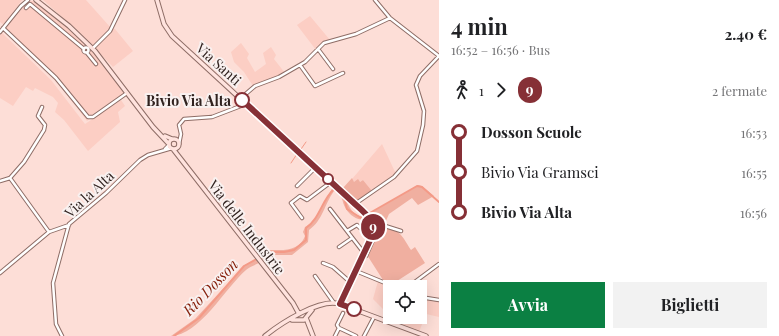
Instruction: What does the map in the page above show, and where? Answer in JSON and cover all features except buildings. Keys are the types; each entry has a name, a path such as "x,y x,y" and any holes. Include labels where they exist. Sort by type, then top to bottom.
{"main road":[{"name":"Via delle Industrie","path":"36,0 66,23 90,46 153,127 171,146 293,304 302,316 313,336"},
{"path":"41,0 94,47 157,129 164,136 174,139 171,146"},
{"name":"Via Santi","path":"157,0 161,16 168,31 367,216 373,230 365,254 340,304"},
{"name":"Via delle Industrie","path":"174,139 178,145 184,164"},
{"path":"171,146 178,145"},
{"path":"265,336 290,321 317,308 334,303 374,316 420,335 426,336"}],"street":[{"path":"21,6 24,0"},
{"path":"0,32 21,6 28,0"},
{"path":"94,47 110,31 125,0"},
{"path":"355,204 394,177 417,151 423,125 424,111 416,85 420,76 439,56 390,18 375,0"},
{"path":"26,8 30,4 84,49 88,48 87,53 96,64"},
{"path":"241,98 256,86 279,77 300,65 312,56 325,42 356,34 390,18"},
{"path":"3,28 56,78 88,117 93,117 127,92"},
{"path":"318,49 333,69"},
{"path":"300,65 315,86 343,73"},
{"path":"178,145 182,134 179,125 184,119 212,117 246,103"},
{"path":"0,181 8,177 10,178 40,140 45,125 38,116 42,107"},
{"path":"174,139 182,134"},
{"name":"Via la Alta","path":"62,336 56,324 53,282 69,224 106,193 140,160 171,146"},
{"path":"298,186 316,167"},
{"path":"10,178 49,232"},
{"path":"302,218 291,203 300,196 307,200 331,182"},
{"path":"330,209 365,254 379,226 382,225 401,231"},
{"path":"0,273 49,232 69,224"},
{"path":"347,231 357,225 360,228"},
{"path":"339,247 352,238"},
{"path":"323,263 333,267 350,282"},
{"path":"418,280 439,264"},
{"path":"356,271 383,282"},
{"path":"315,276 334,303"},
{"path":"427,298 439,300"},
{"path":"335,336 338,328 337,325 343,313"},
{"path":"364,336 374,316"},
{"path":"338,328 355,336"}],"shaded area":[{"path":"0,0 22,0 4,25 0,22"},
{"path":"43,0 86,0 111,28 115,29 133,51 113,67 81,34"},
{"path":"29,1 35,1 65,23 94,52 126,92 87,121 54,78 3,30"},
{"path":"310,16 330,40 323,42 316,50 297,25"},
{"path":"0,31 51,80 85,124 121,100 125,106 118,112 120,122 88,151 64,120 55,112 58,103 53,97 35,88 33,91 26,87 13,106 0,98"},
{"path":"241,43 249,54 247,58 255,72 266,64 263,53 271,47 276,55 274,59 285,73 253,86 244,72 234,62 231,52"},
{"path":"382,144 396,174 372,191 363,180 355,185 352,179"},
{"path":"352,178 354,182 358,179 360,182 363,180 372,191 355,202 342,189"},
{"path":"418,185 422,186 434,196 418,205 412,198 389,214 385,223 382,225 400,233 411,250 415,247 425,263 399,280 383,280 367,255 381,225 376,227 369,214"},
{"path":"333,187 343,195 355,214 366,216 368,219 362,220 350,214 344,206 341,196 334,191 317,222 309,230 308,242 292,255 270,255 261,260 257,256 269,250 290,249 299,245 305,236 303,232 305,227 313,222"},
{"path":"256,259 259,263 247,269 238,278 202,320 181,334 171,336 195,319 245,265"},
{"path":"378,281 383,284 383,309 373,299"},
{"path":"427,299 439,302 439,317 427,314"},
{"path":"398,324 422,324 419,332"}],"waterway":[{"path":"299,152 306,142"},
{"path":"291,163 297,154"},
{"name":"Rio Dosson","path":"174,336 199,318 244,266 269,252 294,250 306,240 306,228 318,215 333,190 344,197 347,209 361,218 417,186 422,187 439,202"}],"bus line":[{"name":"9","path":"242,100 369,217 373,225 372,236 340,304 354,309"}],"place":[{"name":"Bivio Via Alta","path":"242,100"}]}
